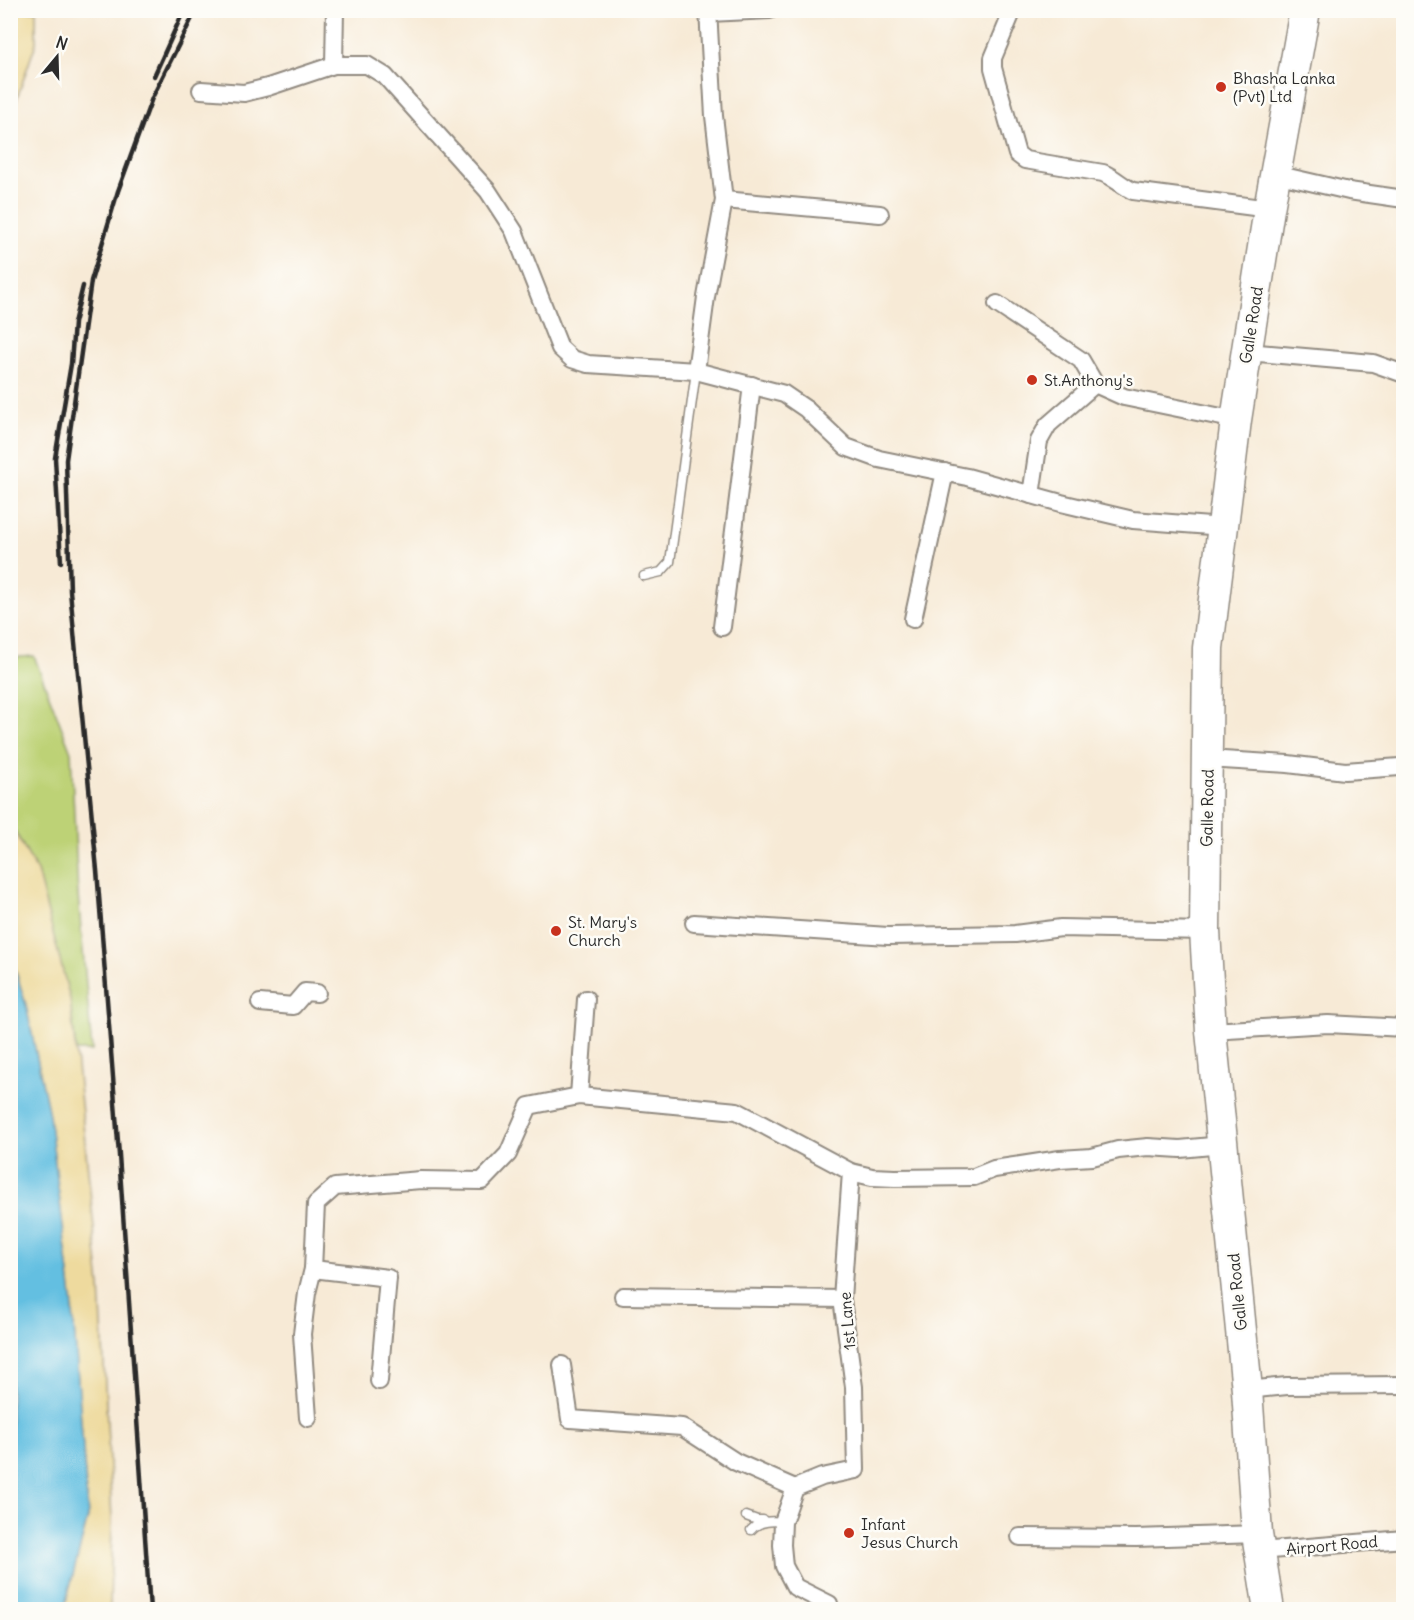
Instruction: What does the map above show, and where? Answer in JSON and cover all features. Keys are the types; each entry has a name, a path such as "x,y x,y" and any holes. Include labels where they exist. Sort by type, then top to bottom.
{"highway":[{"name":"Galle Road","path":"1269,1610 1259,1543 1247,1390 1211,1031 1205,931 1209,648 1236,420 1269,209 1305,10"}],"street":[{"path":"334,65 335,10"},
{"path":"696,371 706,297 724,200 714,116 708,11 770,10"},
{"path":"1013,10 993,58 993,68 1017,154 1025,160 1103,173 1133,191 1269,209"},
{"path":"201,90 244,93 334,65 367,65 385,76 488,191 514,231 560,348 572,359 588,364 696,371 784,394 806,409 846,447 879,459 945,472 1133,520 1223,527"},
{"path":"1275,174 1404,199"},
{"path":"724,200 880,214"},
{"path":"997,304 1081,360 1095,384 1124,397 1236,420"},
{"path":"1247,352 1373,363 1404,375"},
{"path":"1030,495 1039,441 1048,425 1095,384"},
{"path":"722,627 752,386"},
{"path":"913,620 945,472"},
{"path":"1207,759 1288,764 1345,771 1400,767"},
{"path":"694,923 888,936 1015,934 1061,928 1205,931"},
{"path":"260,1003 293,1006 305,992 316,993"},
{"path":"579,1096 586,999"},
{"path":"1211,1031 1328,1024 1404,1028"},
{"path":"308,1418 302,1334 307,1293 313,1269 316,1204 335,1187 421,1180 482,1181 508,1154 529,1106 579,1096 737,1111 851,1172 883,1178 974,1177 994,1169 1060,1159 1092,1157 1118,1150 1149,1147 1180,1149 1222,1144"},
{"name":"1st Lane","path":"795,1488 822,1477 856,1470 854,1387 842,1299 851,1172"},
{"path":"313,1269 388,1278 379,1381"},
{"path":"623,1296 842,1299"},
{"path":"562,1365 570,1419 682,1427 736,1462 795,1488 776,1521 784,1566 793,1585 829,1604 829,1610"},
{"path":"1247,1390 1287,1386 1404,1385"},
{"name":"Airport Road","path":"1020,1538 1136,1538 1259,1543 1404,1539"}],"lane":[{"path":"644,576 661,572 670,562 696,371"},
{"path":"746,1516 757,1520 776,1521"},
{"path":"751,1530 755,1525 776,1521"}],"green space":[{"path":"34,656 71,752 78,895 92,1051 76,1051 70,999 37,871 11,824 10,658"}],"sand":[{"path":"11,10 36,11 36,43 11,115"},
{"path":"10,824 37,871 70,999 100,1286 112,1520 110,1609 64,1609 88,1517 72,1298 49,1115 26,1005 11,954"}],"water":[{"path":"10,954 26,1005 49,1115 72,1298 88,1517 64,1609 11,1609"}],"railway":[{"path":"154,76 184,10"},
{"path":"150,1610 97,870 70,591 66,460 91,281 118,191 152,98 196,10"},
{"path":"61,562 55,458 71,364 74,323 83,286"}],"place":[{"name":"Bhasha Lanka (Pvt) Ltd","path":"1221,87"},
{"name":"St.Anthony's","path":"1032,380"},
{"name":"St. Mary's Church","path":"556,931"},
{"name":"Infant Jesus Church","path":"849,1533"}]}
